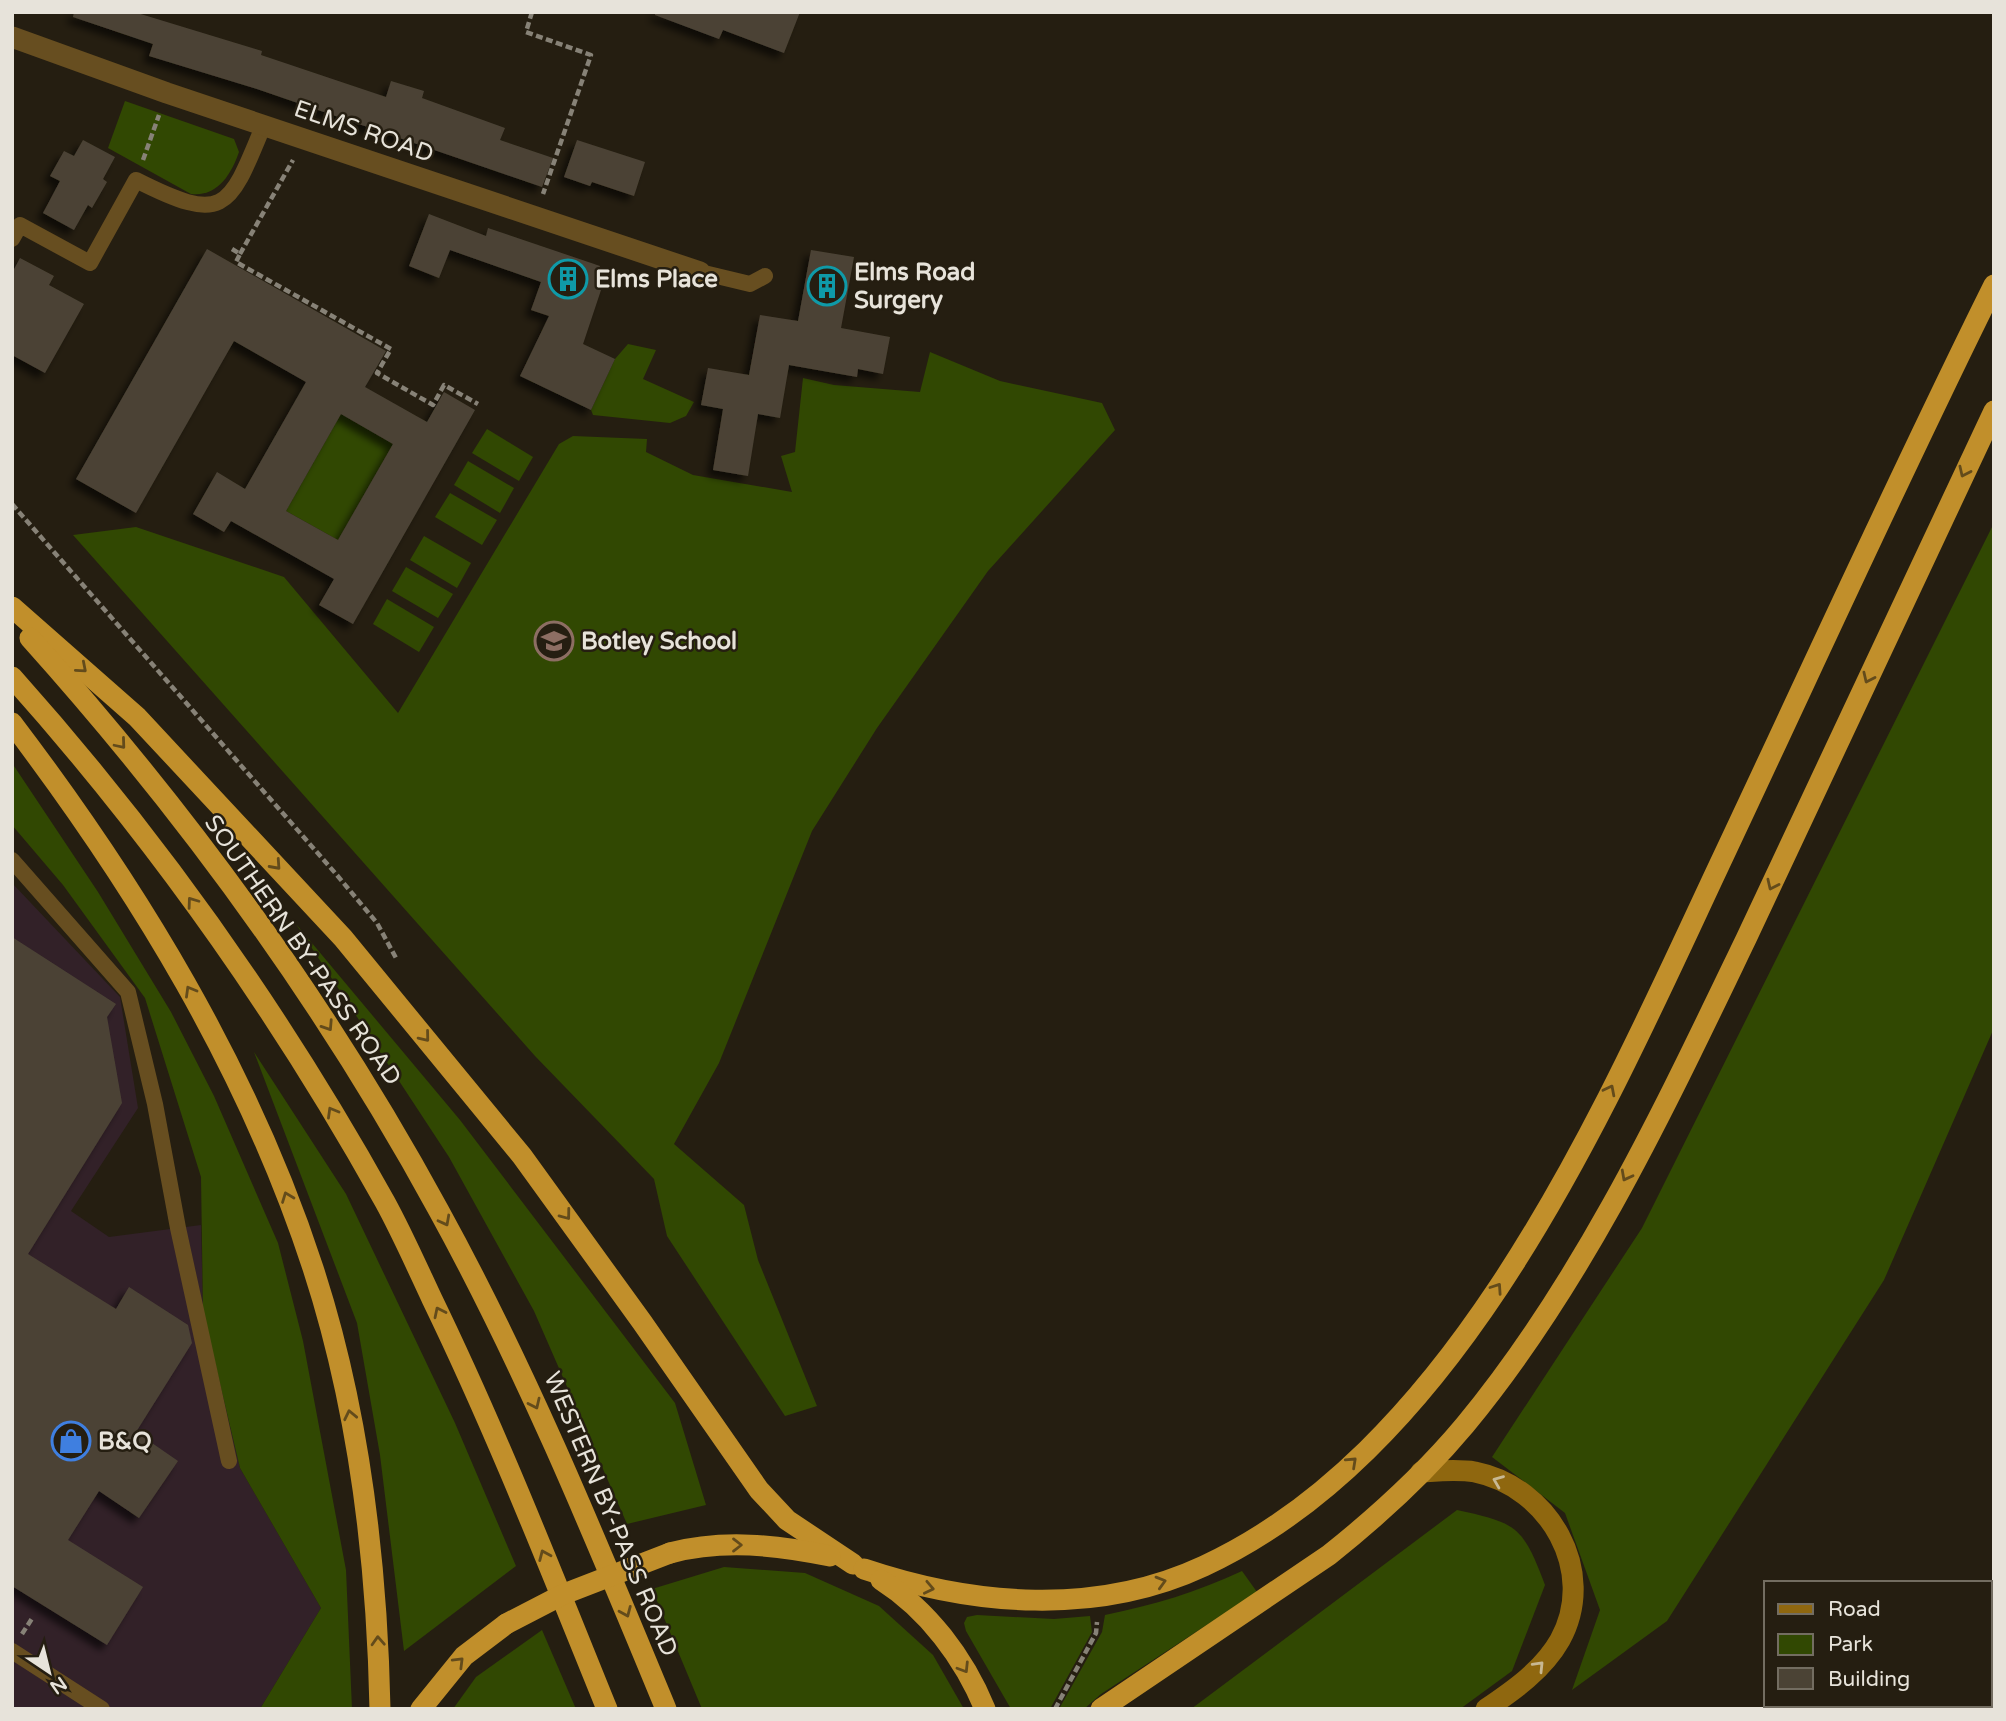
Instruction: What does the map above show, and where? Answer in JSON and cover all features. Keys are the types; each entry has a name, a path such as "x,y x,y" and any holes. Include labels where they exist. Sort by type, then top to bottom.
{"highway":[{"path":"421,1709 464,1656 506,1624 564,1594 670,1553 705,1546 760,1545 808,1552 956,1594 1031,1601 1095,1597 1162,1581 1202,1567 1235,1550 1297,1510 1328,1486 1394,1421 1432,1377 1498,1288 1549,1205 1673,963 1994,285"},
{"path":"1101,1709 1329,1555 1421,1472 1464,1426 1504,1373 1572,1273 1607,1212 1714,1004 1994,411"},
{"path":"12,607 137,717 342,938 522,1156 634,1310 759,1490 787,1520 891,1586 931,1624 965,1669 985,1709"},
{"name":"SOUTHERN BY-PASS ROAD","path":"12,618 143,770 282,957 384,1116 438,1209 506,1342"},
{"path":"12,677 145,841 268,1009 386,1204 468,1374 607,1709"},
{"path":"12,723 87,826 170,956 240,1086 289,1202 314,1270 352,1424 375,1595 380,1709"},
{"name":"WESTERN BY-PASS ROAD","path":"506,1342 557,1451 666,1709"}],"street":[{"name":"ELMS ROAD","path":"12,37 167,93 700,272"},
{"path":"1421,1472 1474,1472 1502,1481 1542,1509 1567,1549 1573,1573 1574,1599 1560,1640 1530,1675 1486,1709"}],"lane":[{"path":"12,239 20,225 90,263 136,180 194,206 215,204 232,191 243,176 264,124"},
{"path":"700,272 750,284 765,276"},
{"path":"12,860 128,992 155,1104 177,1228 229,1461"},
{"path":"16,1644 102,1709"}],"path":[{"path":"532,12 526,32 591,55 535,218"},
{"path":"136,180 167,93"},
{"path":"306,138 236,261 391,349 377,373 433,405 444,385 478,404"},
{"path":"232,249 240,254"},
{"path":"12,504 336,873 377,923 400,966"},
{"path":"16,1644 33,1616"},
{"path":"1055,1709 1096,1633 1098,1616"}],"shaded area":[{"path":"12,883 120,997 138,1108 71,1211 109,1237 201,1225 203,1312 240,1468 321,1608 260,1709 12,1709"}],"green space":[{"path":"125,101 234,139 239,152 222,183 208,192 191,194 108,148"},
{"path":"628,344 656,350 643,379 694,402 686,416 670,423 593,415 591,410 615,359"},
{"name":"Botley School","path":"930,352 1000,381 1102,403 1115,430 988,571 877,728 812,831 719,1063 674,1144 744,1205 758,1260 817,1406 785,1416 667,1236 654,1179 535,1056 73,535 136,527 284,577 398,713 559,444 573,436 647,439 646,452 693,475 792,492 781,456 795,452 803,378 834,385 920,392"},
{"path":"341,414 393,444 338,540 286,511"},
{"path":"487,429 533,457 519,481 472,453"},
{"path":"468,461 514,488 500,513 454,485"},
{"path":"450,493 497,520 482,545 435,517"},
{"path":"1994,523 1994,1028 1884,1280 1667,1621 1572,1690 1600,1610 1565,1513 1492,1457 1642,1228"},
{"path":"424,536 471,563 457,588 410,560"},
{"path":"406,567 453,594 438,618 392,591"},
{"path":"387,599 434,627 419,652 373,624"},
{"path":"12,763 98,892 171,1012 214,1096 278,1243 303,1341 346,1570 352,1709 260,1709 321,1608 240,1468 203,1312 201,1177 145,998 63,885 12,825"},
{"path":"296,924 460,1120 675,1403 706,1505 627,1524 534,1311 449,1157"},
{"path":"254,1052 346,1194 455,1423 516,1566 404,1651 380,1455 357,1323"},
{"path":"1457,1510 1493,1519 1516,1531 1531,1551 1545,1585 1512,1671 1460,1709 1191,1709"},
{"path":"724,1567 805,1573 879,1606 933,1655 964,1709 702,1709 652,1589"},
{"path":"1242,1571 1257,1592 1101,1694 1084,1709 1059,1709 1102,1632 1105,1615 1175,1597"},
{"path":"977,1615 1054,1619 1090,1616 1092,1632 1050,1709 1011,1709 966,1631 964,1623 967,1617"},
{"path":"542,1630 576,1709 453,1709 476,1677"}],"building":[{"path":"74,12 134,12 262,51 261,55 386,97 391,81 424,91 422,98 505,128 500,140 553,158 542,187 257,89 149,56 153,44 73,17"},
{"path":"655,12 800,12 784,53 723,30 719,39 655,15"},
{"path":"83,140 115,157 103,179 107,182 92,208 88,205 74,230 43,213 60,181 50,176 64,151 74,156"},
{"path":"577,140 645,162 634,196 592,182 590,186 564,177"},
{"path":"429,214 486,236 488,228 600,266 596,278 604,281 583,344 615,359 591,410 520,376 549,316 531,310 541,282 450,250 439,278 409,266"},
{"path":"207,249 386,351 365,387 427,422 444,392 475,410 353,624 319,605 334,579 231,521 224,532 193,514 217,472 245,489 306,382 234,341 136,513 76,479","holes":["341,414 393,444 338,540 286,511"]},
{"path":"811,250 854,257 841,328 890,337 883,374 858,369 857,377 789,365 780,418 758,414 748,476 713,470 723,409 701,405 708,368 749,375 760,315 798,321"},
{"path":"20,258 54,276 49,285 84,304 45,373 12,355 12,273"},
{"name":"B&Q","path":"12,937 116,1004 107,1017 122,1103 28,1254 116,1309 129,1287 188,1325 192,1343 136,1432 178,1461 139,1518 99,1491 68,1540 143,1587 107,1645 12,1586"}],"place":[{"name":"Elms Place","path":"568,279"},
{"name":"Elms Road Surgery","path":"827,286"},
{"name":"Botley School","path":"554,641"},
{"name":"B&Q","path":"71,1441"}]}
